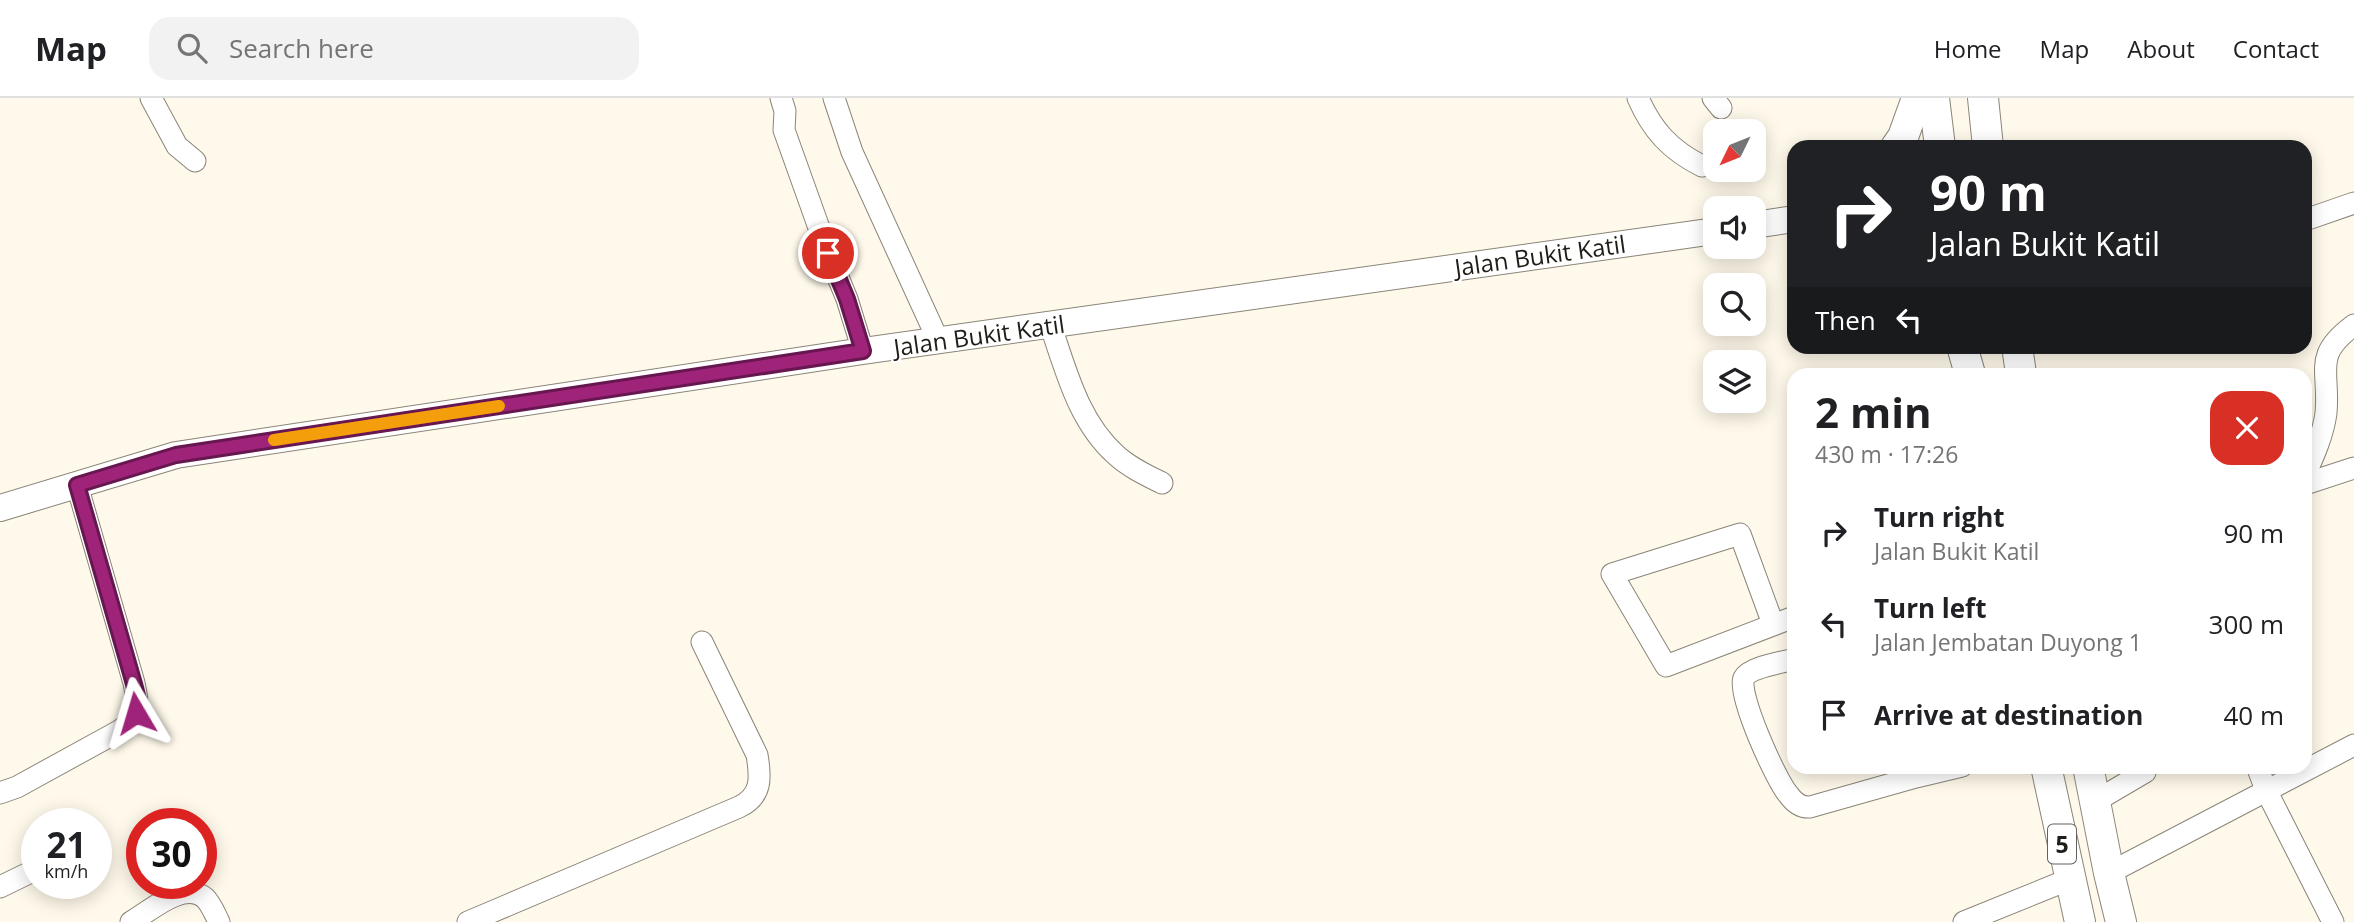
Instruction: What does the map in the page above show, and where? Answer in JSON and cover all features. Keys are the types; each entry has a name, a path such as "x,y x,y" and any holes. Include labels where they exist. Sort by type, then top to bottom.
{"highway":[{"path":"1901,140 1917,98"},
{"path":"1934,98 1939,140"},
{"path":"1983,98 1987,140"},
{"name":"5","path":"2048,774 2080,922"},
{"name":"5","path":"2089,774 2121,922"}],"main road":[{"path":"1766,223 1787,220"},
{"name":"Jalan Bukit Katil","path":"0,508 176,455 938,340 1703,233"}],"street":[{"path":"150,98 177,146 195,161"},
{"path":"781,98 785,111 784,130 847,299 863,351"},
{"path":"834,98 852,152 938,340"},
{"path":"1638,98 1662,137 1680,155 1702,166"},
{"path":"2312,218 2354,203"},
{"path":"1050,324 1072,389 1083,413 1100,438 1116,456 1162,483"},
{"path":"2312,458 2324,423 2326,356 2332,344 2354,325"},
{"path":"2312,482 2354,468"},
{"path":"0,793 17,787 119,731 130,724 136,713 138,700 134,684 77,485"},
{"path":"1773,624 1740,534 1612,574 1666,666 1787,619"},
{"path":"468,922 739,807 756,794 760,772 757,755 702,642"},
{"path":"1787,661 1751,671 1744,678 1742,687 1773,768 1787,793 1799,805 1810,807 1929,774"},
{"path":"2312,766 2354,745"},
{"path":"2094,802 2143,774"},
{"path":"2260,774 2333,922"},
{"path":"2266,790 2271,774"},
{"path":"2109,873 2297,774"},
{"path":"0,887 21,877"},
{"path":"1964,922 2070,879"},
{"path":"131,922 186,892 205,898 219,922"}],"slow traffic":[{"path":"274,440 499,406"}],"route":[{"path":"136,713 138,700 134,684 77,485 176,455 863,351 847,299 828,253"}]}
